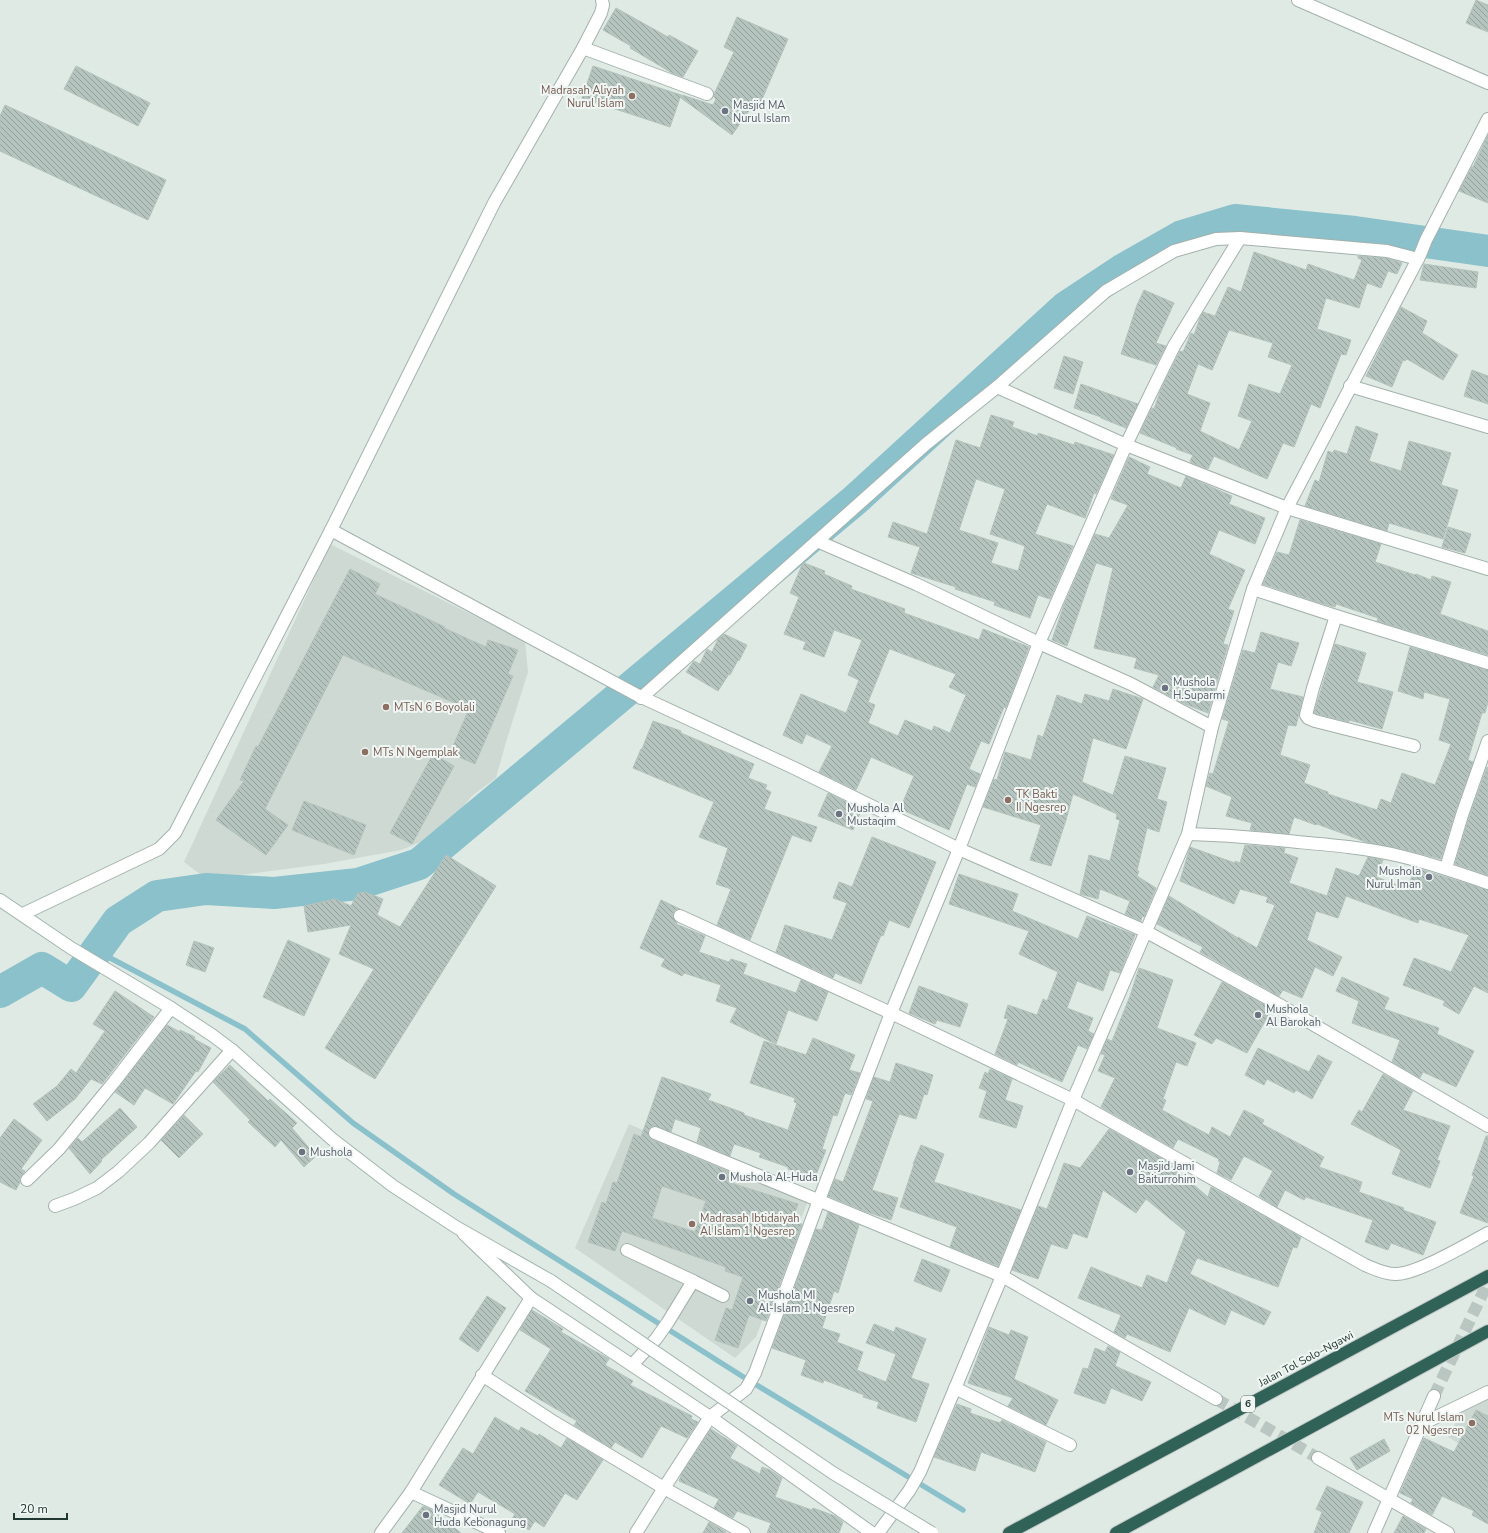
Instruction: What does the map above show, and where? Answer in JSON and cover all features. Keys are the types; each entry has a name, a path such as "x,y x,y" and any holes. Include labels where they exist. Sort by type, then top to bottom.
{"highway":[{"name":"Jalan Tol Solo–Ngawi","path":"1009,1533 1488,1276"},
{"path":"1116,1533 1488,1331"}],"street":[{"path":"22,914 159,849 172,837 180,826 331,530 494,203 601,14 603,5 602,0"},
{"path":"1298,0 1488,83"},
{"path":"583,48 707,94"},
{"path":"878,1533 909,1491 920,1472 1002,1276 1073,1100 1188,834 1212,727 1253,589 1287,508 1419,257 1426,240 1488,119"},
{"path":"639,697 817,542 926,444 997,387 1106,291 1174,251 1216,239 1240,238 1387,251 1419,257"},
{"path":"636,1533 710,1417 746,1389 755,1373 819,1200 891,1013 959,849 1039,643 1126,445 1174,346 1240,238"},
{"path":"1350,386 1488,427"},
{"path":"997,387 1126,445 1287,508 1488,569"},
{"path":"331,530 639,697 794,768 959,849 1145,931 1278,1004 1488,1126"},
{"path":"817,542 916,584 1039,643 1131,684 1212,727"},
{"path":"1253,589 1488,663"},
{"path":"1336,616 1306,715 1308,718 1315,721 1414,746"},
{"path":"1446,868 1462,815 1488,741"},
{"path":"1188,834 1229,836 1338,846 1399,856 1446,868 1488,883"},
{"path":"0,900 71,948 171,1008 232,1050 332,1139 393,1186 456,1227 551,1280 833,1473 932,1533"},
{"path":"680,916 891,1013 1073,1100 1365,1265 1382,1272 1395,1274 1405,1273 1422,1267 1488,1233"},
{"path":"27,1180 59,1149 114,1082 171,1008"},
{"path":"55,1206 74,1200 97,1188 118,1172 149,1143 232,1050"},
{"path":"655,1133 1002,1276 1216,1399"},
{"path":"456,1227 531,1298 710,1417 872,1533"},
{"path":"627,1250 723,1296"},
{"path":"632,1365 668,1322 693,1281"},
{"path":"381,1533 411,1492 531,1298"},
{"path":"482,1375 554,1422 664,1488 744,1533"},
{"path":"955,1388 1070,1445"},
{"path":"1422,1424 1488,1392"},
{"path":"1374,1533 1390,1500 1434,1396"},
{"path":"1318,1458 1448,1533"},
{"path":"411,1492 498,1533"}],"shaded area":[{"name":"MTsN 6 Boyolali","path":"330,544 525,641 528,672 496,778 472,796 441,834 401,850 324,864 233,876 201,875 184,862"},
{"name":"Madrasah Ibtidaiyah Al Islam 1 Ngesrep","path":"629,1124 808,1201 756,1337 735,1358 575,1248"},
{"name":"MTs Nurul Islam 02 Ngesrep","path":"1488,1396 1488,1461 1448,1437 1463,1409"}],"building":[{"path":"1476,0 1488,5 1488,32 1466,23"},
{"path":"616,8 668,37 669,35 698,51 683,77 672,73 630,48 631,46 603,30"},
{"path":"737,17 788,39 760,104 755,102 732,135 681,98 682,95 713,105 716,99 714,94 734,52 724,47"},
{"path":"76,66 150,103 138,126 64,89"},
{"name":"Madrasah Aliyah Nurul Islam","path":"593,66 681,95 670,127 582,98"},
{"path":"5,105 166,180 148,220 0,151 0,116"},
{"path":"1488,135 1488,203 1459,191 1473,167"},
{"path":"1254,252 1306,270 1308,264 1354,280 1362,260 1358,258 1358,256 1386,258 1402,263 1397,274 1388,271 1381,288 1367,283 1359,308 1326,298 1317,329 1351,340 1346,355 1341,354 1320,408 1311,404 1294,447 1283,443 1267,479 1214,456 1208,469 1192,463 1190,461 1193,455 1140,433 1152,408 1154,409 1161,389 1180,351 1183,352 1191,333 1194,335 1203,312 1215,316 1228,287 1241,292","holes":["1229,330 1273,343 1268,357 1292,365 1280,394 1249,384 1238,416 1252,421 1239,450 1200,431 1210,403 1187,394 1198,364 1212,370"]},
{"path":"1424,264 1478,272 1476,288 1420,280"},
{"path":"1144,290 1174,303 1156,343 1166,346 1156,365 1121,354 1137,305"},
{"path":"1401,307 1427,321 1422,333 1458,355 1443,380 1407,359 1405,361 1403,360 1392,387 1366,376"},
{"path":"1064,356 1083,362 1073,394 1054,388"},
{"path":"1472,370 1488,376 1488,404 1464,396"},
{"path":"1081,384 1138,404 1126,428 1101,417 1074,408"},
{"path":"991,415 1014,422 1012,427 1038,436 1038,433 1074,445 1075,442 1114,455 1096,494 1094,493 1085,518 1047,504 1035,534 1073,546 1050,599 1038,595 1030,618 994,605 995,602 955,589 956,587 911,573 920,547 888,537 893,522 927,534 956,440 980,448","holes":["976,479 1005,489 990,534 1025,546 1018,571 991,563 998,543 959,530"]},
{"path":"1356,426 1378,434 1369,461 1401,471 1409,441 1451,453 1441,485 1458,490 1443,539 1389,523 1387,531 1305,506 1315,480 1319,482 1328,451 1333,453 1334,450 1347,454"},
{"path":"1129,457 1150,467 1147,474 1181,488 1186,476 1232,496 1229,504 1265,518 1255,544 1219,530 1209,554 1245,570 1228,609 1234,611 1223,644 1228,645 1208,713 1185,704 1153,687 1159,675 1134,668 1137,658 1094,648 1113,568 1096,563 1067,646 1052,640 1064,605 1095,534 1109,538 1128,505 1111,499"},
{"path":"1300,520 1381,544 1375,562 1431,580 1432,576 1451,582 1440,614 1488,631 1488,655 1377,621 1378,618 1336,604 1335,607 1263,584 1277,552 1289,555"},
{"path":"1448,527 1471,534 1465,553 1442,547"},
{"path":"804,563 825,571 824,574 852,586 851,589 905,609 904,613 979,640 983,629 1029,647 1006,708 1004,707 989,744 981,741 969,769 980,774 975,787 967,784 949,830 900,809 914,776 871,757 856,790 819,772 832,746 806,734 802,744 783,735 801,694 846,713 859,680 848,675 862,640 834,630 824,657 803,649 806,642 784,634 799,597 790,593","holes":["890,649 956,674 949,687 966,695 950,733 934,726 932,731 905,720 898,736 868,723 875,705 868,702"]},
{"path":"350,569 380,584 375,594 445,627 444,628 486,647 488,640 518,650 508,674 513,676 475,764 450,753 469,709 343,655 265,809 288,825 266,855 216,820 244,781 240,780 256,746 258,747"},
{"path":"1261,632 1299,643 1291,666 1278,662 1270,689 1303,697 1296,726 1288,725 1280,755 1310,765 1304,783 1328,792 1328,794 1377,810 1381,799 1391,803 1402,773 1435,785 1451,744 1439,740 1450,699 1424,692 1423,699 1398,691 1410,647 1488,670 1488,702 1485,713 1482,713 1468,760 1473,762 1441,859 1366,842 1294,817 1289,834 1250,830 1252,823 1226,816 1232,797 1206,786 1210,773 1213,774 1229,721 1222,719 1243,650 1255,653"},
{"path":"724,634 747,645 739,661 738,660 730,675 729,674 718,691 686,672 694,661 700,664 707,649 712,652 718,639"},
{"path":"1335,644 1366,653 1357,682 1393,692 1382,729 1349,720 1349,722 1314,713"},
{"path":"1113,689 1143,699 1126,749 1093,738 1082,782 1113,795 1125,756 1166,768 1157,799 1167,802 1159,832 1147,828 1137,871 1139,871 1137,876 1156,888 1141,921 1125,914 1130,901 1100,889 1098,899 1080,894 1089,855 1110,861 1120,820 1116,819 1117,814 1073,794 1051,866 1030,860 1041,825 983,807 994,779 997,780 1005,752 1031,760 1038,735 1043,737 1057,695 1082,704 1085,694 1109,701"},
{"path":"653,721 681,731 681,733 754,764 748,778 767,785 765,789 771,792 764,809 817,827 811,842 792,835 750,940 717,925 731,889 716,884 728,848 699,837 714,802 633,768"},
{"path":"433,754 454,766 412,844 390,833"},
{"path":"1487,767 1488,875 1455,864 1469,817"},
{"name":"Mushola Al Mustaqim","path":"828,793 850,804 849,806 861,811 853,830 818,816"},
{"path":"304,801 366,825 354,855 292,830"},
{"path":"872,837 936,862 909,928 889,920 883,936 881,935 861,984 835,973 833,978 776,952 785,925 832,940 847,903 833,898 839,882 852,887"},
{"path":"1245,845 1285,848 1284,853 1298,858 1289,883 1327,896 1336,868 1359,876 1368,857 1383,860 1376,877 1407,888 1416,868 1488,890 1488,993 1474,986 1459,1014 1443,1005 1445,1001 1403,985 1414,958 1451,972 1469,935 1419,919 1418,923 1346,896 1338,918 1316,911 1307,940 1342,957 1333,976 1315,967 1302,998 1283,990 1279,996 1200,952 1203,947 1157,924 1169,896 1257,948 1275,905 1266,902 1268,897 1240,889 1234,904 1180,881 1190,847 1235,863 1235,861 1240,863"},
{"path":"446,855 496,886 375,1079 325,1048 374,969 339,954 351,925 308,932 304,906 335,899 351,906 358,893 365,892 383,899 377,915 400,927"},
{"path":"959,874 1018,894 1012,911 1078,939 1087,916 1135,935 1120,973 1110,970 1103,991 1077,981 1067,1008 1093,1018 1088,1031 1094,1034 1087,1049 1078,1045 1062,1082 1018,1062 1017,1065 995,1054 1008,1019 1004,1018 1008,1005 1037,1015 1043,999 1047,1001 1058,972 1019,954 1029,931 949,904"},
{"path":"661,900 680,909 675,910 673,913 673,917 677,923 676,924 705,936 699,952 729,962 731,959 747,964 743,974 796,993 801,980 828,992 817,1021 788,1010 776,1044 730,1022 737,1008 716,1001 721,985 684,973 682,976 661,966 665,959 640,948"},
{"path":"288,940 330,959 304,1016 263,997"},
{"path":"194,941 214,948 205,972 186,965"},
{"path":"1139,968 1173,980 1157,1028 1196,1043 1187,1066 1176,1062 1163,1099 1166,1100 1162,1110 1209,1135 1212,1127 1230,1137 1244,1110 1264,1120 1262,1124 1324,1157 1319,1167 1362,1182 1359,1192 1404,1208 1403,1210 1436,1222 1423,1255 1391,1243 1388,1250 1365,1242 1373,1220 1306,1197 1304,1200 1285,1190 1277,1207 1259,1196 1273,1171 1244,1156 1231,1180 1217,1173 1220,1162 1218,1161 1219,1159 1178,1139 1173,1148 1101,1107 1115,1078 1098,1071 1105,1055 1101,1054 1107,1039 1112,1041 1130,996"},
{"path":"1342,977 1389,998 1384,1009 1439,1028 1437,1034 1474,1051 1456,1087 1423,1072 1420,1078 1392,1062 1400,1040 1352,1023 1359,1001 1336,991"},
{"path":"1222,982 1272,1009 1247,1053 1216,1038 1212,1044 1194,1035"},
{"path":"919,986 968,1004 960,1027 937,1020 935,1024 909,1013"},
{"path":"115,991 154,1017 102,1084 91,1079 75,1099 47,1121 33,1104 57,1086 71,1069 76,1073 105,1031 93,1024"},
{"path":"167,1025 180,1032 180,1030 195,1037 194,1039 211,1048 198,1072 196,1071 173,1104 145,1088 134,1105 115,1092"},
{"path":"813,1038 855,1055 849,1070 860,1073 851,1095 845,1093 837,1116 833,1115 822,1149 826,1150 814,1180 788,1169 788,1167 759,1157 761,1153 734,1144 730,1156 697,1142 701,1128 675,1119 671,1132 654,1126 648,1131 649,1137 652,1140 734,1174 731,1183 798,1204 792,1220 802,1224 766,1321 749,1315 738,1348 715,1340 726,1308 732,1310 743,1277 725,1271 726,1267 622,1231 615,1251 588,1242 602,1202 606,1204 613,1182 617,1183 634,1134 641,1137 662,1077 711,1094 708,1100 744,1113 744,1115 788,1130 797,1103 794,1102 795,1098 750,1083 764,1041 806,1055","holes":["662,1186 706,1201 695,1232 652,1218"]},
{"path":"1258,1048 1309,1072 1318,1055 1332,1062 1312,1099 1296,1090 1294,1093 1267,1079 1264,1085 1245,1075"},
{"path":"896,1063 933,1075 927,1095 924,1094 916,1119 899,1114 872,1190 898,1198 891,1220 864,1211 828,1196 835,1179 843,1182 873,1101 866,1099 874,1077 890,1082"},
{"path":"230,1065 268,1101 270,1099 297,1123 292,1128 316,1156 304,1167 281,1140 275,1147 248,1122 250,1120 213,1082"},
{"path":"990,1069 1012,1079 1005,1100 1023,1106 1016,1128 979,1117 987,1091 979,1088 985,1072 988,1074"},
{"path":"1383,1074 1413,1091 1403,1110 1450,1126 1437,1160 1440,1161 1430,1188 1392,1174 1401,1150 1351,1124 1359,1110 1362,1112"},
{"path":"120,1108 137,1127 101,1160 102,1161 90,1174 69,1148 78,1138 82,1142"},
{"path":"184,1115 203,1134 179,1158 161,1140"},
{"path":"14,1119 42,1140 21,1169 25,1171 20,1178 20,1182 16,1190 0,1182 0,1138"},
{"path":"1109,1129 1166,1161 1208,1197 1211,1187 1301,1237 1297,1248 1293,1247 1278,1287 1197,1258 1190,1274 1271,1312 1264,1325 1231,1310 1225,1325 1189,1308 1170,1352 1127,1334 1125,1338 1114,1332 1121,1315 1078,1298 1091,1267 1142,1288 1147,1275 1167,1283 1186,1232 1146,1199 1136,1213 1103,1190 1087,1238 1073,1233 1067,1249 1051,1244 1038,1279 1012,1270 1038,1206 1047,1209 1064,1163 1080,1168"},
{"path":"1486,1136 1488,1136 1488,1223 1460,1213 1474,1176 1472,1175"},
{"path":"921,1145 944,1154 934,1182 1021,1210 998,1266 950,1247 957,1227 900,1207 913,1164"},
{"path":"828,1212 859,1225 838,1293 834,1291 822,1328 840,1334 837,1342 863,1352 857,1370 886,1382 896,1354 866,1343 874,1324 894,1332 896,1327 926,1339 911,1378 929,1384 916,1422 877,1408 879,1402 863,1397 864,1395 824,1380 823,1383 801,1375 806,1360 772,1348 816,1229 822,1230"},
{"path":"922,1259 950,1270 941,1292 914,1281"},
{"path":"487,1296 506,1308 478,1352 459,1339"},
{"path":"532,1310 563,1329 561,1332 609,1359 605,1365 633,1381 630,1385 692,1416 691,1419 698,1422 687,1438 661,1426 642,1458 615,1442 611,1448 574,1425 577,1421 525,1391 551,1349 520,1330"},
{"path":"989,1327 1009,1335 1011,1330 1028,1337 1014,1379 1058,1400 1046,1425 1008,1406 1013,1398 968,1383"},
{"path":"1108,1346 1120,1352 1115,1366 1151,1382 1142,1401 1111,1388 1105,1404 1074,1393 1083,1368 1088,1369 1095,1348 1105,1352"},
{"path":"957,1404 971,1409 970,1413 1000,1423 1002,1420 1046,1442 1035,1472 981,1452 975,1471 934,1457"},
{"path":"1476,1410 1488,1416 1488,1524 1472,1515 1474,1511 1442,1496 1432,1515 1411,1503 1413,1499 1400,1493 1424,1438 1454,1452"},
{"path":"495,1417 519,1431 521,1427 538,1436 539,1434 561,1448 567,1438 603,1460 577,1500 565,1493 544,1527 535,1521 529,1530 512,1519 515,1514 478,1492 470,1504 439,1485 463,1448 473,1454"},
{"path":"711,1429 737,1446 730,1458 760,1474 762,1467 770,1470 782,1478 775,1497 812,1510 813,1508 835,1516 843,1522 839,1533 767,1533 771,1523 737,1511 733,1518 714,1508 719,1499 679,1481 682,1473"},
{"path":"1384,1439 1390,1451 1357,1470 1350,1458"},
{"path":"1327,1486 1363,1502 1349,1533 1314,1533 1322,1512 1316,1509"},
{"name":"Masjid Nurul Huda Kebonagung","path":"423,1506 430,1509 461,1533 402,1533"},
{"path":"1403,1516 1426,1529 1424,1533 1394,1533"},
{"path":"709,1522 726,1532 726,1533 703,1533"}],"waterway":[{"path":"0,992 42,968 71,986 118,921 157,896 206,889 274,893 358,884 419,864 855,500 1066,307 1122,270 1182,236 1235,220 1355,232 1488,251"},
{"path":"97,951 245,1029 353,1123 454,1194 745,1378 963,1510"}],"tunnel":[{"path":"1434,1396 1488,1282"},
{"path":"1216,1399 1318,1458"}],"place":[{"name":"Madrasah Aliyah Nurul Islam","path":"632,96"},
{"name":"Masjid MA Nurul Islam","path":"725,111"},
{"name":"Mushola H.Suparmi","path":"1165,688"},
{"name":"MTsN 6 Boyolali","path":"386,707"},
{"name":"MTs N Ngemplak","path":"365,752"},
{"name":"TK Bakti II Ngesrep","path":"1008,800"},
{"name":"Mushola Al Mustaqim","path":"839,814"},
{"name":"Mushola Nurul Iman","path":"1429,877"},
{"name":"Mushola Al Barokah","path":"1258,1015"},
{"name":"Mushola","path":"302,1152"},
{"name":"Masjid Jami Baiturrohim","path":"1130,1172"},
{"name":"Mushola Al-Huda","path":"722,1177"},
{"name":"Madrasah Ibtidaiyah Al Islam 1 Ngesrep","path":"692,1224"},
{"name":"Mushola MI Al-Islam 1 Ngesrep","path":"750,1301"},
{"name":"MTs Nurul Islam 02 Ngesrep","path":"1472,1423"},
{"name":"Masjid Nurul Huda Kebonagung","path":"426,1515"}]}
